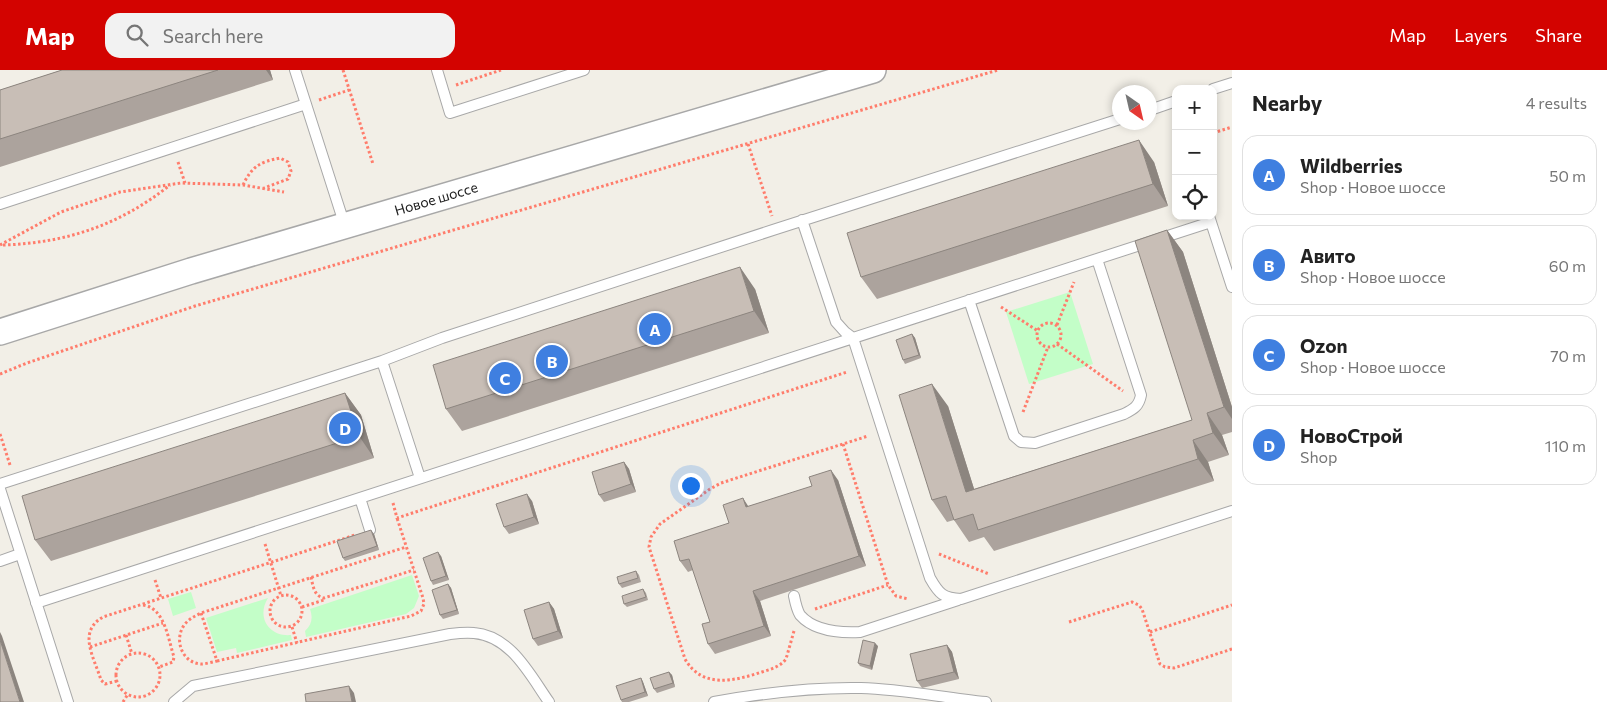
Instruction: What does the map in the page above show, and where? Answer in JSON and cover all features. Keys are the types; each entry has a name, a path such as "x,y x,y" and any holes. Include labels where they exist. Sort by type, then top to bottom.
{"street":[{"name":"Новое шоссе","path":"0,332 191,271 873,70"}],"lane":[{"path":"295,70 345,226"},
{"path":"436,70 450,113 584,70"},
{"path":"1217,88 1232,83"},
{"path":"0,204 306,104"},
{"path":"1157,109 1172,106"},
{"path":"0,484 382,361 452,335 802,220 1112,122"},
{"path":"802,220 836,322 853,338 930,578 936,590 950,598 961,599"},
{"path":"36,603 984,296 1207,220"},
{"path":"1210,220 1232,287"},
{"path":"970,300 1014,436 1021,442 1035,443 1124,414 1134,409 1139,403 1141,395 1097,259"},
{"path":"382,361 420,478"},
{"path":"0,488 68,702"},
{"path":"360,498 370,530"},
{"path":"794,596 799,614 820,627 846,633 860,632 1232,511"},
{"path":"0,561 20,554"},
{"path":"174,702 193,686 450,634 474,633 488,636 510,649 549,702"},
{"path":"714,702 767,692 862,688 905,691 986,702"}],"path":[{"path":"342,70 373,164"},
{"path":"443,89 501,70"},
{"path":"0,374 195,306 998,70"},
{"path":"306,104 349,90"},
{"path":"1217,132 1232,127"},
{"path":"748,143 776,229"},
{"path":"173,148 184,183"},
{"path":"243,185 248,173 262,162 280,158 288,162 291,170 288,179 263,188"},
{"path":"1,245 61,212 120,192 184,183 243,185 284,192"},
{"path":"1,245 28,244 70,237 111,222 149,202 170,185"},
{"path":"1057,326 1081,264"},
{"path":"984,296 1038,331"},
{"path":"1051,323 1057,326 1062,335 1057,344 1048,347 1039,342 1038,331 1041,326 1051,323"},
{"path":"1057,344 1139,403"},
{"path":"1014,436 1048,347"},
{"path":"397,518 862,367"},
{"path":"0,434 15,479"},
{"path":"859,438 715,486 660,524 651,537 649,547 685,659 690,668 702,677 726,681 739,680 775,668 783,663 799,614 888,585"},
{"path":"843,444 888,585 896,596 907,600 911,598"},
{"path":"388,489 423,598 424,604 421,611 411,616 202,664 187,658 180,646 181,630 185,624 201,613 406,546"},
{"path":"260,530 281,596"},
{"path":"117,680 105,684 101,680 87,638 88,632 95,622 103,617 370,530"},
{"path":"920,546 1010,583"},
{"path":"302,607 414,570"},
{"path":"311,577 316,593 320,598 329,598"},
{"path":"288,595 294,597 302,607 301,619 292,627 280,626 272,619 270,608 276,598 281,596 288,595"},
{"path":"1069,622 1132,602 1140,605 1160,664 1165,667 1174,668 1232,649"},
{"path":"141,605 152,607 158,612 174,660 170,664 159,667"},
{"path":"1150,632 1232,605"},
{"path":"201,613 217,661"},
{"path":"90,647 163,623"},
{"path":"292,627 297,642"},
{"path":"126,635 132,654"},
{"path":"139,653 151,657 159,667 160,676 158,684 153,692 145,696 136,697 128,694 121,689 117,680 116,674 121,661 132,654 139,653"},
{"path":"123,702 128,694"}],"green space":[{"path":"1070,292 1093,364 1029,384 1006,312"},
{"path":"412,575 419,596 414,608 406,614 306,637 305,631 311,621 310,609"},
{"path":"191,592 196,608 173,616 168,599"},
{"path":"268,598 263,612 264,619 276,633 291,635 292,640 237,653 236,648 217,652 206,618"}],"building":[{"path":"62,70 218,70 0,139 0,90"},
{"path":"1139,140 1153,184 861,277 847,233"},
{"path":"1167,230 1224,407 1207,413 1213,433 1193,440 1198,459 978,530 973,514 954,520 946,496 932,500 899,395 932,384 966,492 1192,420 1135,241"},
{"path":"740,267 754,311 446,409 433,365"},
{"path":"912,334 919,355 903,360 896,340"},
{"path":"345,393 359,436 35,540 22,496"},
{"path":"624,462 631,484 599,495 592,472"},
{"path":"831,470 859,556 753,591 764,626 708,644 702,624 710,622 689,559 680,561 674,541 729,523 723,505 743,498 746,507 812,486 809,477"},
{"path":"527,494 534,517 504,527 496,504"},
{"path":"371,530 377,546 343,558 337,541"},
{"path":"438,552 446,576 431,581 423,558"},
{"path":"636,571 638,578 619,584 617,577"},
{"path":"448,584 457,610 440,615 432,590"},
{"path":"643,589 646,597 624,604 622,596"},
{"path":"549,602 558,631 533,639 524,610"},
{"path":"0,640 20,702 0,702"},
{"path":"863,640 875,643 870,666 858,663"},
{"path":"947,645 954,672 917,681 910,654"},
{"path":"669,672 673,683 654,689 650,678"},
{"path":"641,678 645,692 621,700 616,686"},
{"path":"349,686 352,702 306,702 305,694"}],"place":[{"name":"Wildberries","path":"655,329"},
{"name":"Авито","path":"552,361"},
{"name":"Ozon","path":"505,378"},
{"name":"НовоСтрой","path":"345,428"}]}
